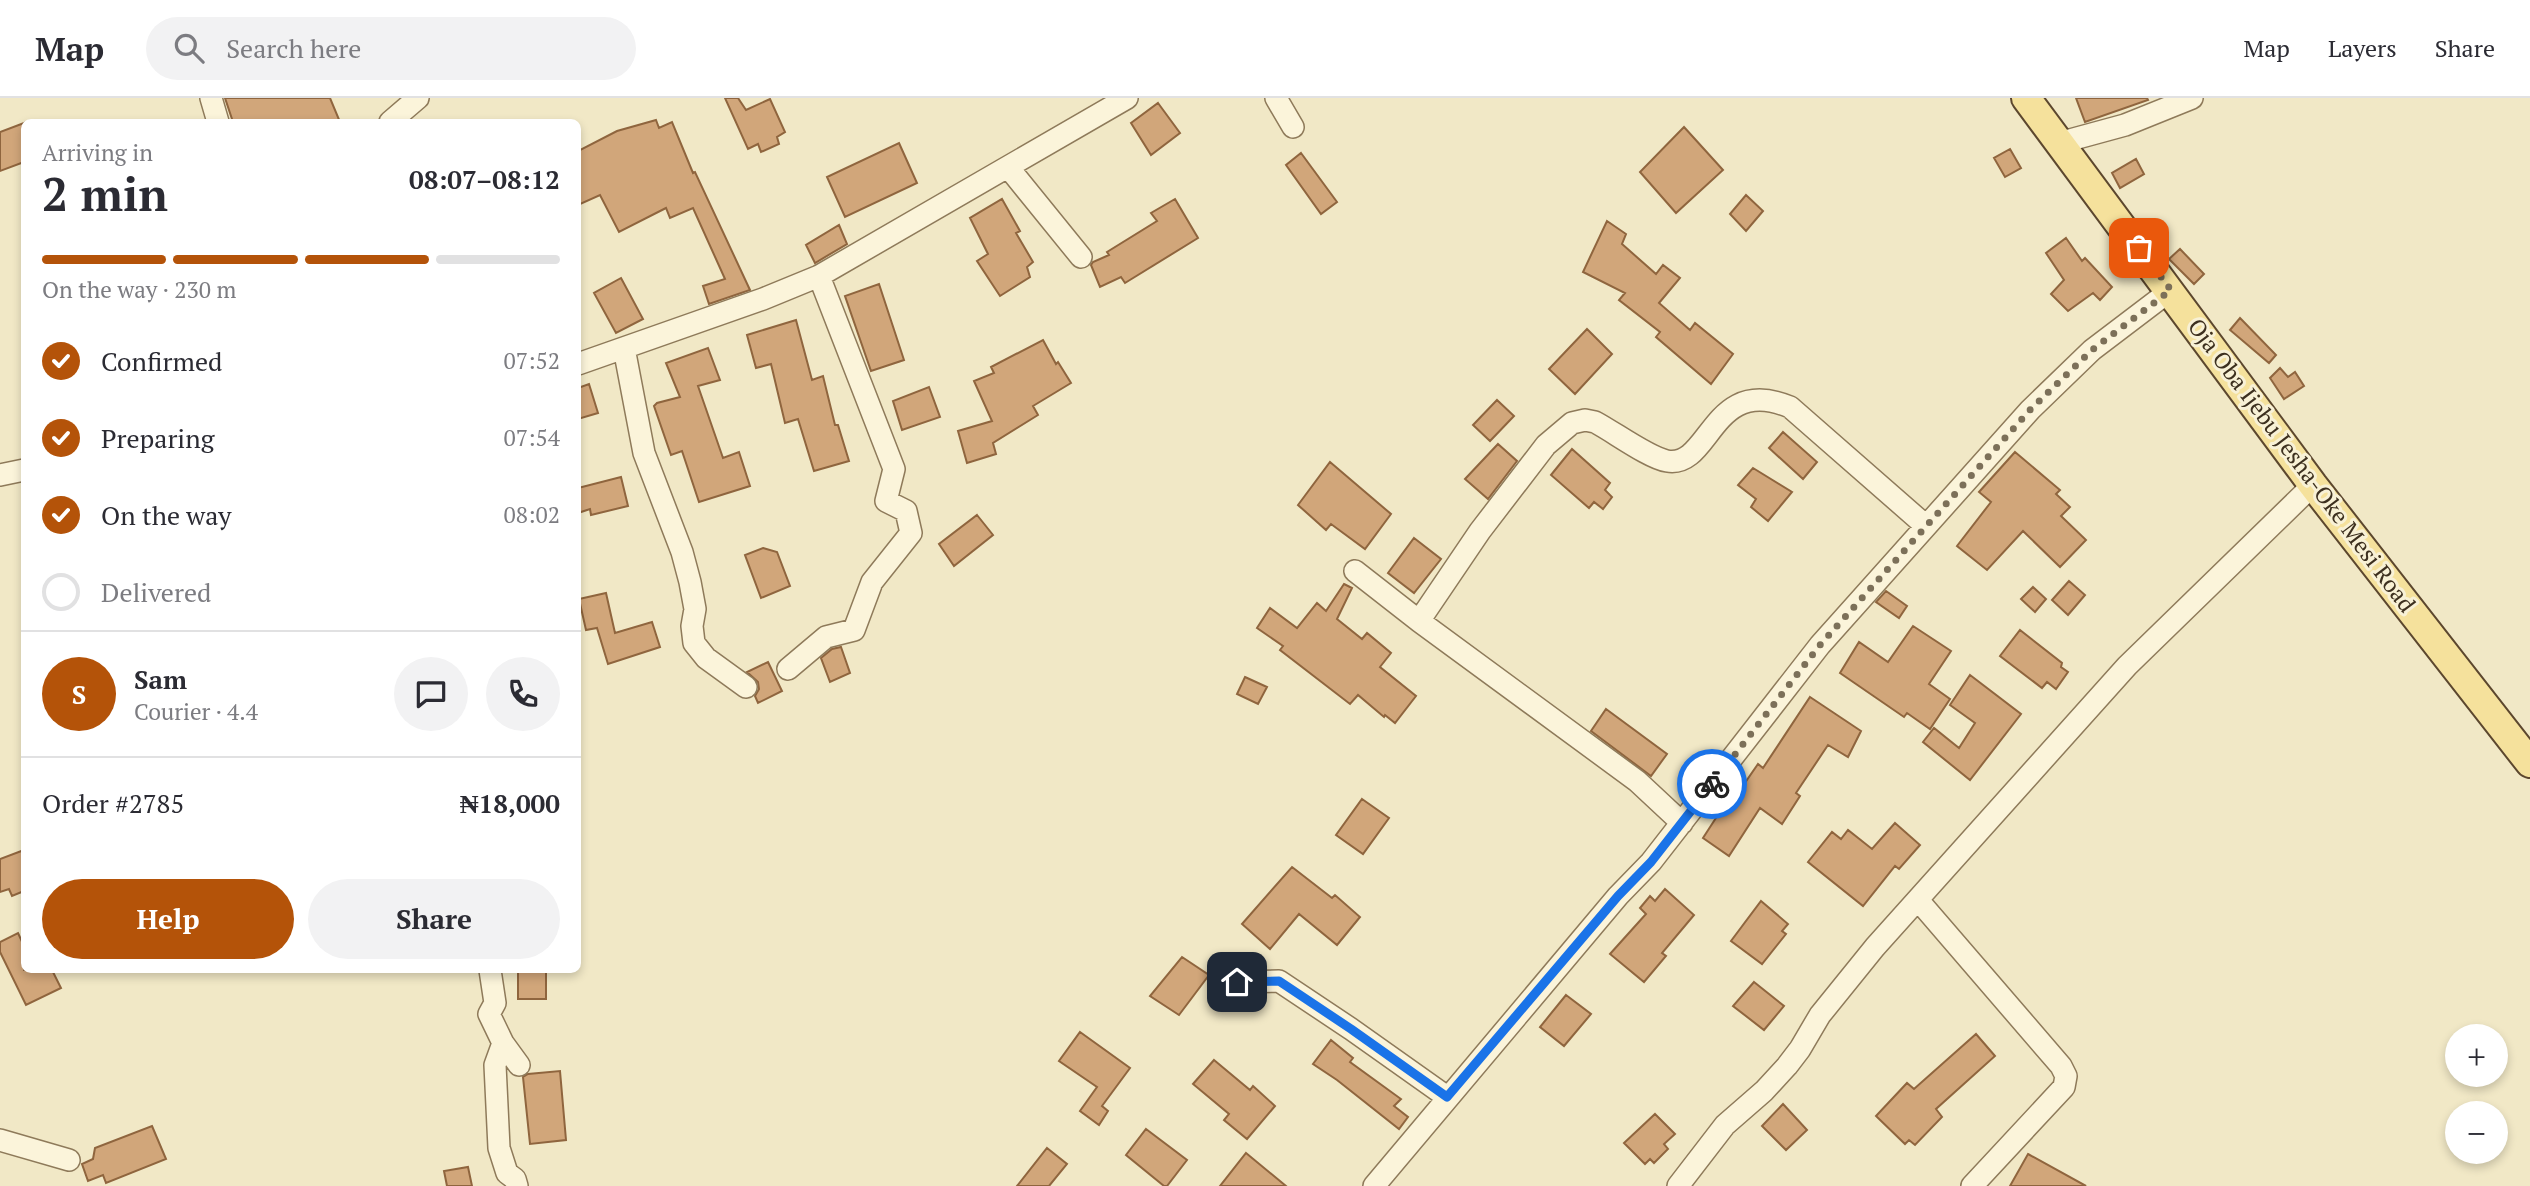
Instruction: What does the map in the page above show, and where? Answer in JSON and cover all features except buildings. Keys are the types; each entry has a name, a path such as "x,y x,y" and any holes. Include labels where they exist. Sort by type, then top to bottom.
{"main road":[{"name":"Oja Oba Ijebu Jesha-Oke Mesi Road","path":"2026,98 2313,485 2530,763"}],"street":[{"path":"211,98 217,119"},
{"path":"394,119 418,98"},
{"path":"581,363 763,299 819,276 1128,98"},
{"path":"1276,98 1293,127"},
{"path":"2059,143 2125,125 2192,98"},
{"path":"1008,167 1081,257"},
{"path":"788,669 826,638 855,631 872,582 911,533 906,511 886,501 894,470 819,276"},
{"path":"1374,1186 1618,896 1651,862 1820,645 2030,410 2092,350 2171,290"},
{"path":"624,348 644,453 682,552 690,582 695,609 692,626 694,643 706,658 746,687"},
{"path":"1419,621 1480,531 1546,445 1572,423 1585,420 1595,422 1650,454 1668,461 1677,461 1688,456 1727,412 1738,404 1756,399 1771,400 1790,407 1926,526"},
{"path":"0,475 21,471"},
{"path":"1678,1186 1725,1125 1764,1091 1787,1066 1820,1015 1875,947 2127,666 2313,485"},
{"path":"1355,570 1584,745 1637,781 1682,823"},
{"path":"1917,900 2061,1066 2066,1076 2064,1087 1972,1186"},
{"path":"490,973 495,1003 489,1014 503,1043 519,1065"},
{"path":"1237,982 1279,981 1447,1097"},
{"path":"503,1043 495,1065 499,1148 507,1173 517,1186"},
{"path":"0,1140 69,1160"}],"way so far":[{"path":"1712,784 1820,645 2030,410 2092,350 2171,290 2139,248"}],"route":[{"path":"1237,982 1279,981 1447,1097 1618,896 1651,862 1712,784"}]}
